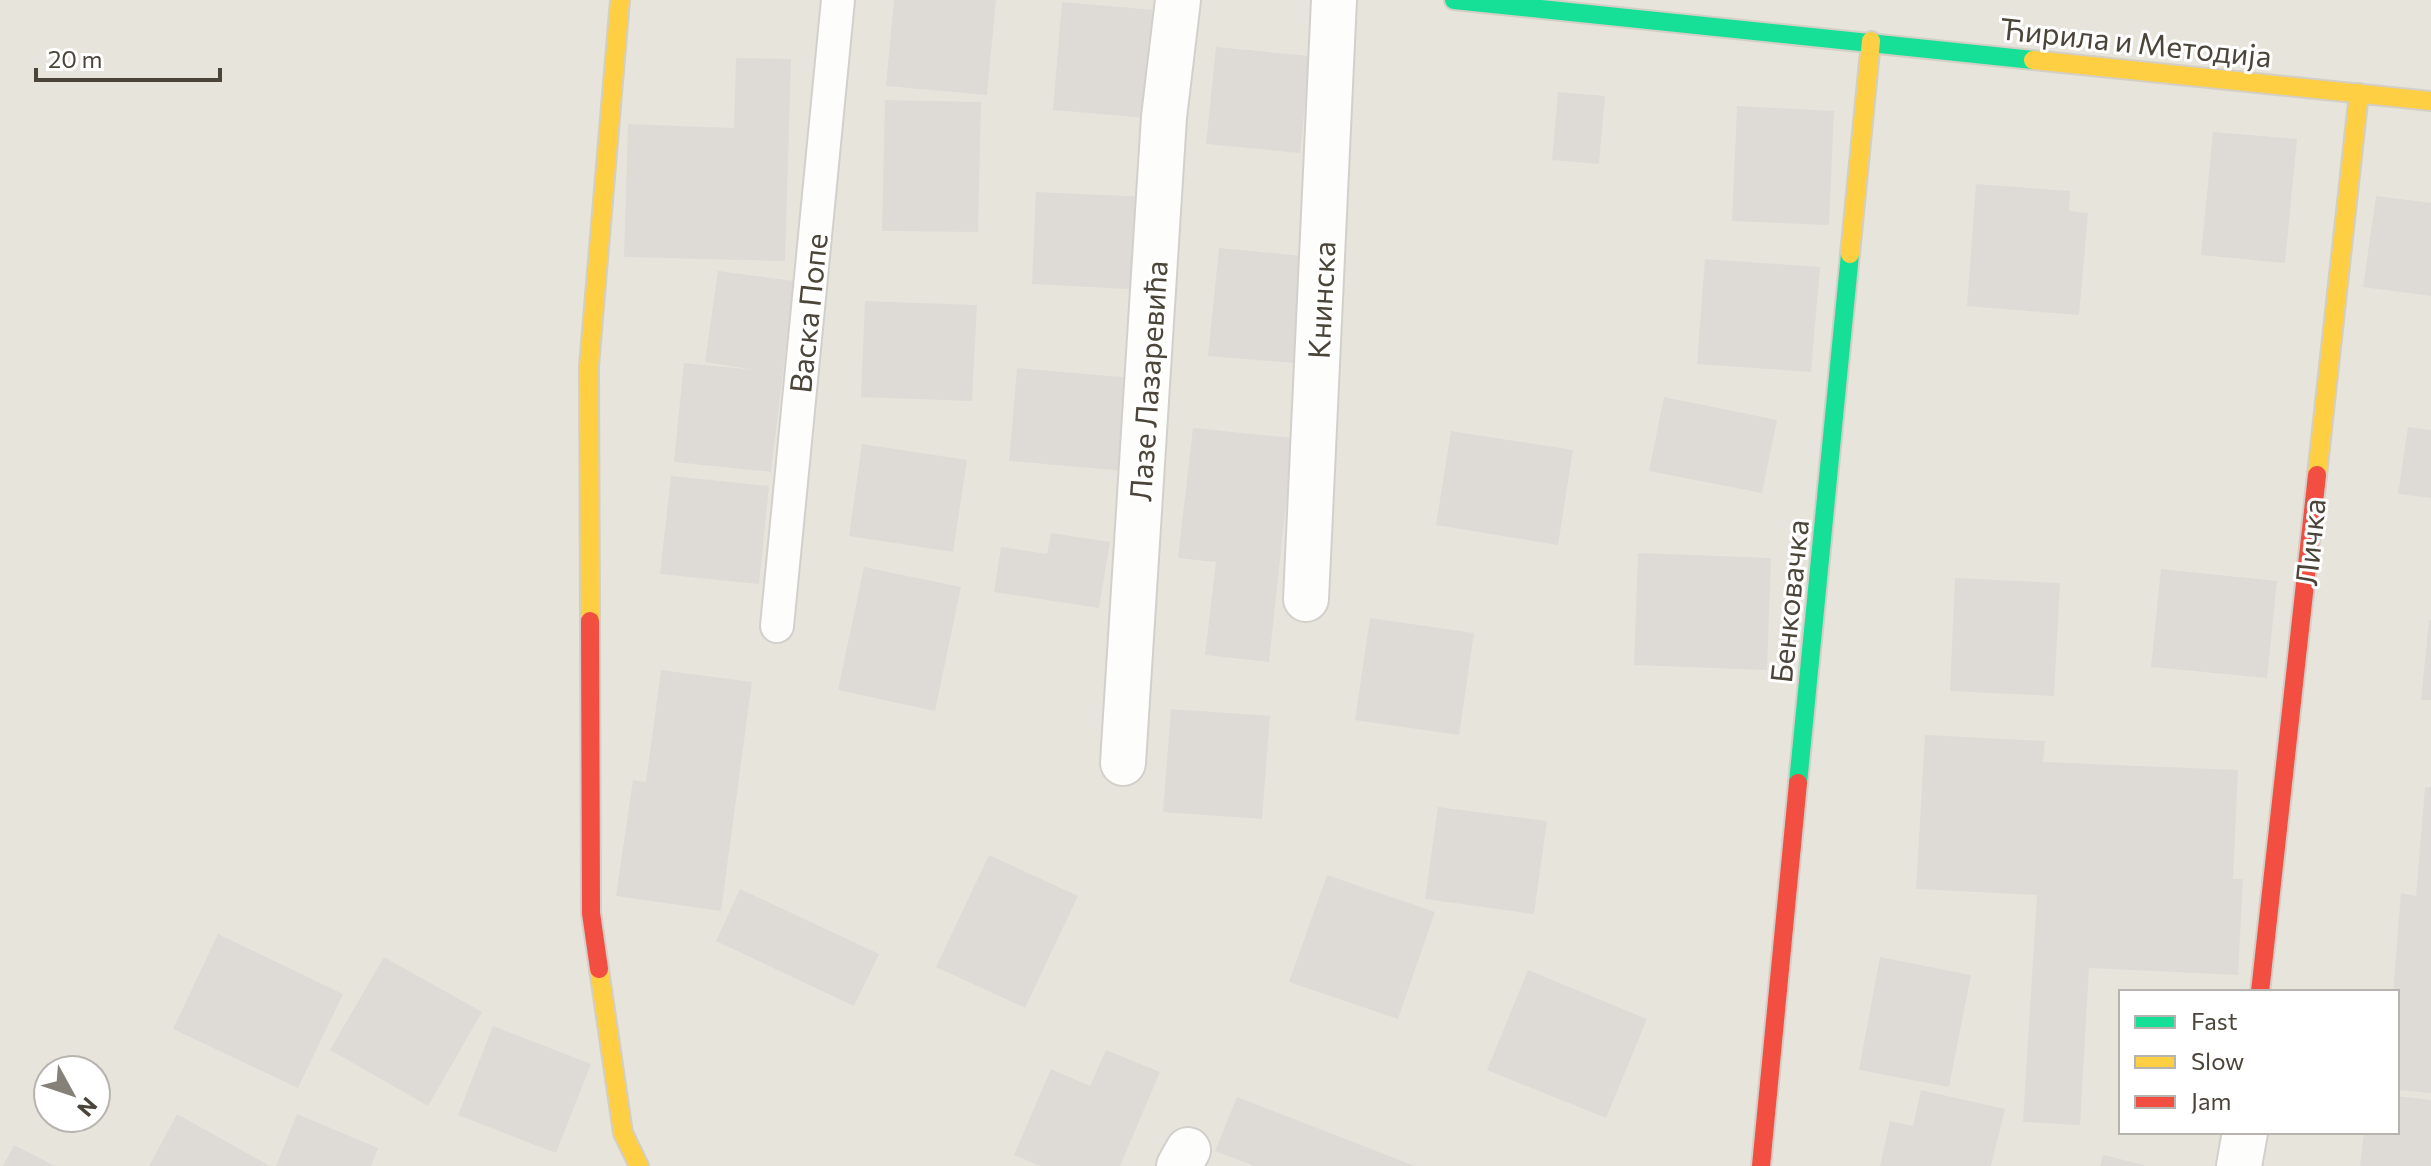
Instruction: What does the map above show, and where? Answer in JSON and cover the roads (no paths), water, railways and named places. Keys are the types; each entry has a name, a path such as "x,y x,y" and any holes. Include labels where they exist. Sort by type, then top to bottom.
{"street":[{"path":"620,0 589,366 591,913 623,1133 639,1166"},
{"name":"Лазе Лазаревића","path":"1123,763 1164,117 1178,0"},
{"name":"Книнска","path":"1306,599 1334,0"},
{"name":"Ћирила и Методија","path":"1454,0 2431,101"},
{"name":"Бенковачка","path":"1761,1166 1871,41"},
{"name":"Личка","path":"2260,990 2359,93"},
{"path":"2239,1166 2245,1134"}],"lane":[{"name":"Васка Попе","path":"777,626 838,0"}]}
